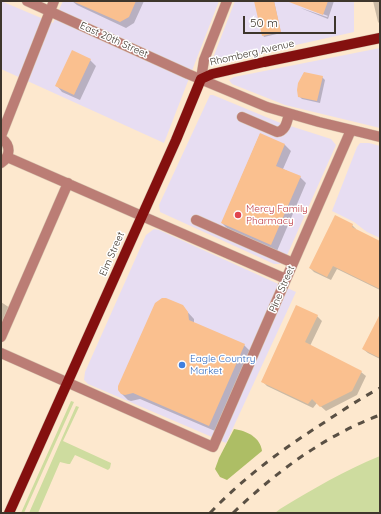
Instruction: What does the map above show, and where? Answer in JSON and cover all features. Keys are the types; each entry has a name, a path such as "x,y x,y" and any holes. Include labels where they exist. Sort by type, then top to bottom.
{"main road":[{"name":"Rhomberg Avenue","path":"201,79 212,74 264,62 380,38"},
{"name":"Elm Street","path":"8,513 176,140 201,79"}],"street":[{"name":"East 20th Street","path":"27,1 267,107 380,137"},
{"path":"54,1 1,137 7,144 8,148 4,160 68,183 286,279"},
{"name":"Elm Street","path":"201,79 204,60 227,1"},
{"path":"242,117 277,132 285,127 289,114"},
{"name":"Pine Street","path":"67,382 213,447 351,130"},
{"path":"1,337 68,183"},
{"path":"196,220 293,263"},
{"path":"1,353 67,382"}],"shaded area":[{"path":"1,1 53,23 63,1 219,1 164,143 1,69"},
{"path":"235,1 354,1 354,32 215,63 212,60"},
{"path":"380,48 380,128 285,105 232,84 229,80 234,77"},
{"path":"210,95 278,122 331,139 336,145 288,253 284,261 280,264 274,264 160,212 159,205"},
{"path":"360,143 369,143 380,146 380,238 332,211 357,147"},
{"path":"154,229 296,292 226,443 88,384 84,380 85,372 146,235"}],"green space":[{"path":"71,401 74,402 24,513 21,513"},
{"path":"76,406 79,407 63,441 111,463 110,468 108,470 75,455 70,464 60,462 38,513 29,513"},
{"path":"234,429 244,431 256,438 262,451 227,480 220,477 215,469"},
{"path":"380,456 380,513 275,513 329,480"}],"building":[{"path":"72,1 136,1 129,17 120,22"},
{"path":"254,1 274,1 281,32 262,36"},
{"path":"289,1 328,1 323,15"},
{"path":"72,50 91,59 74,95 55,86"},
{"path":"304,72 323,76 317,101 298,97 298,83"},
{"path":"260,133 285,144 276,166 301,176 271,245 221,223"},
{"path":"335,215 353,224 352,227 380,241 380,289 333,266 327,277 309,268"},
{"name":"Eagle Country Market","path":"162,298 166,298 183,305 188,312 189,320 245,344 209,426 133,393 125,395 121,394 118,390 118,386 155,303"},
{"path":"296,305 318,315 305,342 362,371 352,391 320,407 312,399 308,404 261,382"},
{"path":"380,314 380,358 362,349"}],"railway":[{"path":"210,513 237,487 280,453 345,409 380,388"},
{"path":"233,513 266,483 302,456 339,433 380,415"}],"place":[{"name":"Mercy Family Pharmacy","path":"238,215"},
{"name":"Eagle Country Market","path":"182,365"}]}
